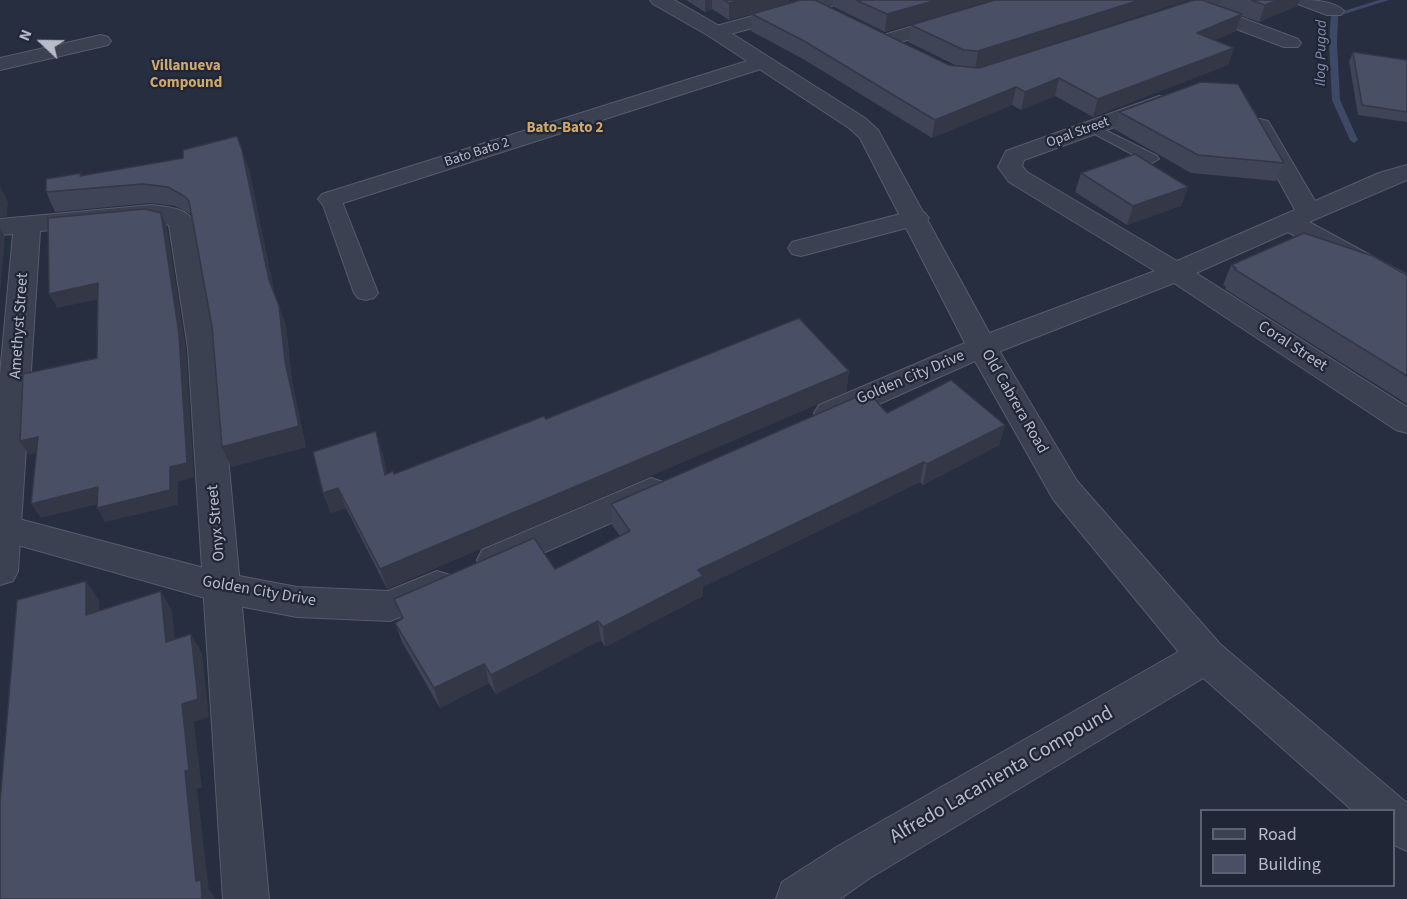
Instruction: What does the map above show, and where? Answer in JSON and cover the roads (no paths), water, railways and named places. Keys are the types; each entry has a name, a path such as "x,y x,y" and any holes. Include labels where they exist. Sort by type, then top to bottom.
{"street":[{"name":"Old Cabrera Road","path":"660,0 716,32 760,63 857,123 870,135 916,218 982,347 1065,490 1206,656 1383,809"},
{"path":"716,32 805,3 832,0"},
{"path":"884,41 1019,0"},
{"path":"1150,21 1214,0"},
{"path":"1305,0 1334,11"},
{"path":"805,3 843,21"},
{"path":"1194,7 1291,43"},
{"path":"863,31 915,56"},
{"path":"0,64 101,41"},
{"name":"Bato Bato 2","path":"332,199 760,63"},
{"name":"Opal Street","path":"1176,272 1018,177 1010,167 1014,156 1179,95"},
{"path":"1251,109 1299,218 1407,286"},
{"name":"Golden City Drive","path":"800,426 982,347 1176,272 1407,172"},
{"path":"332,199 366,292"},
{"name":"Onyx Street","path":"14,226 150,213 169,215 181,221 203,348 246,899"},
{"path":"801,248 916,218"},
{"name":"Amethyst Street","path":"0,571 14,226"},
{"name":"Coral Street","path":"1176,272 1407,422"},
{"name":"Golden City Drive","path":"2,528 223,588 297,602 390,606 681,478"},
{"name":"Alfredo Lacanienta Compound","path":"799,899 854,862 1206,656"},
{"path":"1395,820 1407,829"}],"lane":[{"path":"1093,128 1152,159"}],"waterway":[{"name":"Ilog Pugad","path":"1354,140 1336,100 1333,44 1335,15 1386,0"}],"district":[{"name":"Villanueva Compound","path":"186,76"},
{"name":"Bato-Bato 2","path":"565,129"}]}
